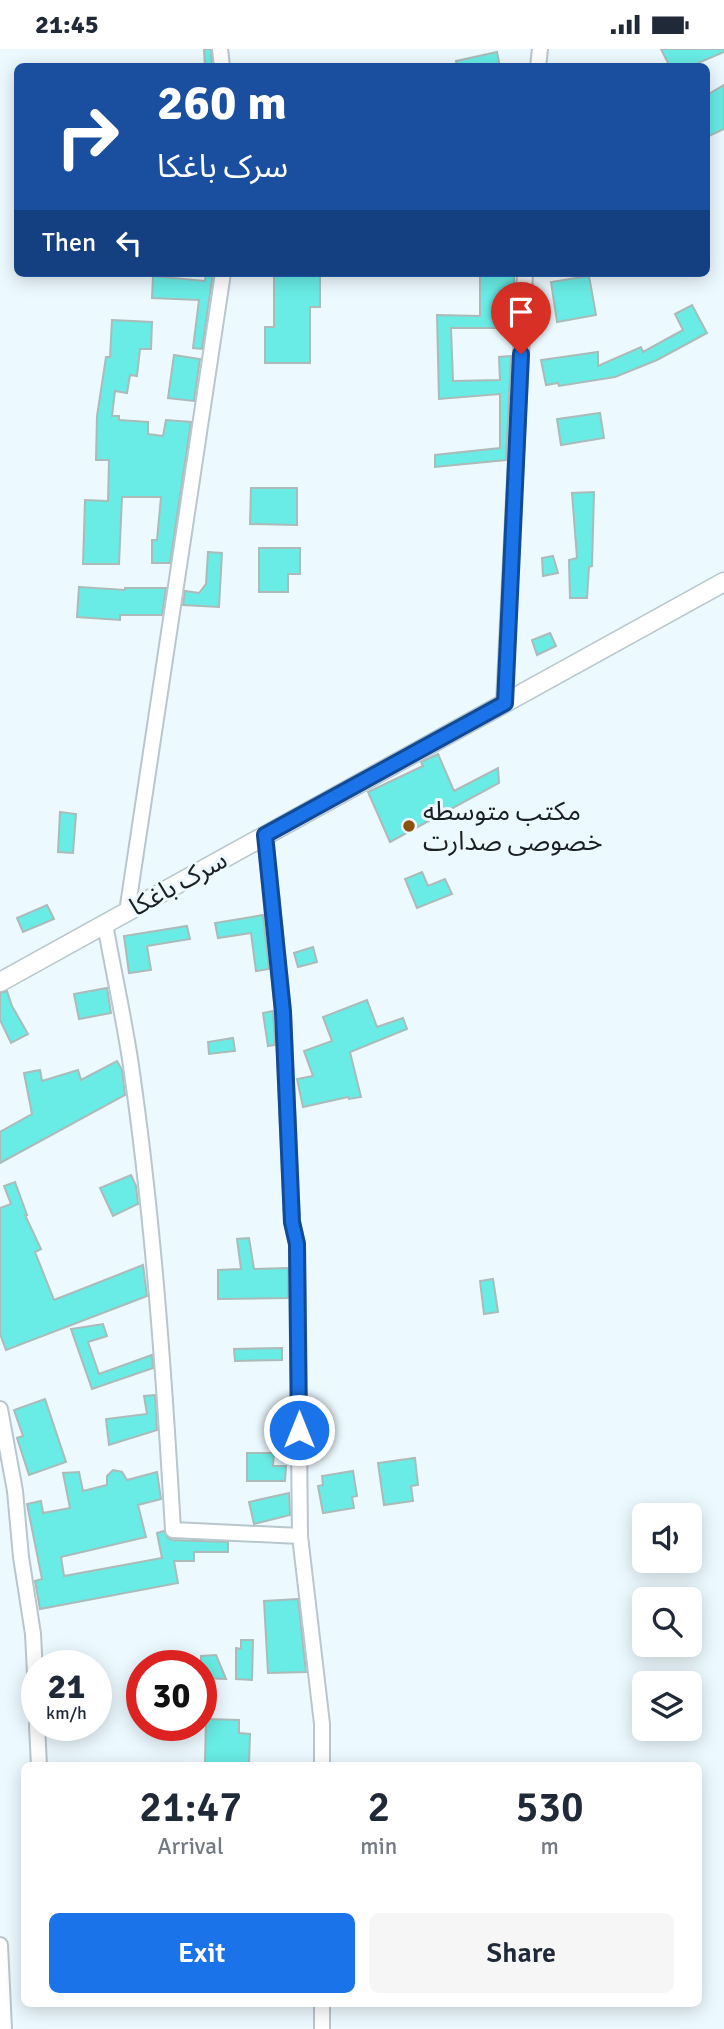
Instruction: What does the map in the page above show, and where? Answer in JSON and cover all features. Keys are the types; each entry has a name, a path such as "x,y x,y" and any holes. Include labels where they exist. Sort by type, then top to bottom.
{"street":[{"path":"127,912 222,277"},
{"path":"505,703 525,277"},
{"path":"724,575 724,582"},
{"name":"سرک باغکا","path":"0,982 724,582"},
{"path":"265,835 283,1012 292,1222 297,1244 299,1536 323,1724 322,1762"},
{"path":"105,924 130,1059 148,1208 164,1369 173,1530 299,1536"},
{"path":"0,1409 15,1490 34,1650"},
{"path":"38,1741 39,1762"},
{"path":"0,1945 4,2029"},
{"path":"322,2007 322,2029"}],"building":[{"path":"204,49 211,49 212,63 205,63"},
{"path":"661,49 724,49 724,52 698,63 668,63"},
{"path":"497,52 499,63 456,63"},
{"path":"724,85 724,129 710,136 710,93"},
{"path":"153,277 205,281 206,277 212,277 202,349 193,348 199,300 152,298"},
{"path":"274,277 320,277 320,307 310,307 310,363 265,363 265,327 274,327"},
{"path":"480,277 514,277 514,307 506,308 506,328 451,328 453,381 500,380 499,357 511,356 506,460 435,467 435,455 500,448 500,394 439,399 437,315 480,316"},
{"path":"589,277 596,315 557,322 551,282"},
{"path":"692,305 707,333 657,360 615,377 559,386 558,383 546,385 541,360 598,352 598,366 641,347 643,352 683,330 675,314"},
{"path":"112,320 152,322 151,349 140,349 137,376 130,375 127,393 115,391 112,416 119,416 119,420 148,422 148,434 163,436 166,420 191,422 170,563 152,563 152,540 157,540 161,497 122,497 119,564 83,564 85,500 108,501 109,460 96,460 97,416 106,357 110,357"},
{"path":"174,355 200,359 194,401 168,398"},
{"path":"600,413 604,438 561,445 557,419"},
{"path":"251,488 297,488 297,525 250,524"},
{"path":"594,492 592,566 589,567 587,598 570,598 569,560 577,558 572,493"},
{"path":"259,548 300,548 300,574 288,574 288,592 259,592"},
{"path":"208,552 222,553 219,607 183,605 185,591 199,593 206,584"},
{"path":"553,556 558,573 543,576 542,558"},
{"path":"79,587 125,590 166,588 162,615 120,615 120,620 77,617"},
{"path":"550,633 556,646 537,655 532,640"},
{"path":"438,754 454,791 498,768 499,783 390,842 368,792 423,766 421,762"},
{"path":"60,812 76,814 73,853 58,852"},
{"path":"422,872 428,886 445,879 452,894 417,908 405,879"},
{"path":"47,905 54,919 23,932 17,918"},
{"path":"263,915 269,969 256,971 251,933 218,938 215,923"},
{"path":"187,926 190,939 147,946 151,970 129,973 124,936"},
{"path":"313,947 317,962 298,967 294,953"},
{"path":"107,988 111,1013 79,1019 74,994"},
{"path":"7,991 28,1034 11,1043 0,1020 0,993"},
{"path":"367,1000 377,1027 403,1018 407,1029 350,1052 361,1097 348,1097 303,1107 297,1079 313,1076 304,1051 332,1041 323,1017"},
{"path":"273,1011 275,1045 268,1046 263,1013"},
{"path":"233,1038 235,1051 209,1054 208,1042"},
{"path":"117,1061 122,1070 125,1095 0,1163 0,1132 32,1114 24,1073 40,1070 42,1081 78,1070 81,1080"},
{"path":"131,1175 136,1186 138,1204 113,1216 100,1188"},
{"path":"15,1182 25,1215 41,1249 35,1252 54,1300 143,1265 147,1296 6,1350 0,1334 0,1208 11,1204 4,1186"},
{"path":"249,1238 254,1269 288,1268 288,1298 218,1299 218,1270 241,1269 237,1239"},
{"path":"493,1279 498,1312 484,1314 480,1281"},
{"path":"103,1324 107,1336 88,1342 99,1374 152,1355 153,1368 92,1389 71,1329"},
{"path":"282,1348 282,1360 235,1361 234,1349"},
{"path":"155,1395 157,1430 109,1445 106,1419 147,1414 144,1396"},
{"path":"45,1399 66,1462 29,1475 17,1438 23,1436 14,1410"},
{"path":"247,1453 274,1453 273,1466 286,1466 285,1481 247,1481"},
{"path":"415,1458 418,1485 411,1486 413,1501 384,1505 378,1463"},
{"path":"113,1470 122,1472 127,1480 157,1472 161,1499 138,1505 146,1537 61,1557 64,1576 162,1558 157,1533 164,1531 172,1540 228,1542 228,1552 194,1552 194,1561 174,1561 178,1583 40,1609 35,1581 42,1579 27,1504 41,1501 43,1513 70,1508 63,1473 79,1472 83,1491 107,1485 107,1476"},
{"path":"353,1471 357,1496 352,1497 354,1508 323,1513 318,1486 323,1485 322,1476"},
{"path":"289,1493 290,1515 254,1524 249,1502"},
{"path":"298,1599 306,1672 268,1673 264,1601"},
{"path":"241,1640 253,1640 252,1680 236,1679 236,1648 241,1649"},
{"path":"217,1657 226,1679 217,1679"},
{"path":"217,1719 239,1720 239,1733 250,1734 249,1762 205,1762 206,1741 217,1741"}],"place":[{"name":"مکتب متوسطه خصوصی صدارت","path":"409,826"}],"route":[{"path":"299,1430 297,1244 292,1222 283,1012 265,835 505,703 521,354"}]}
